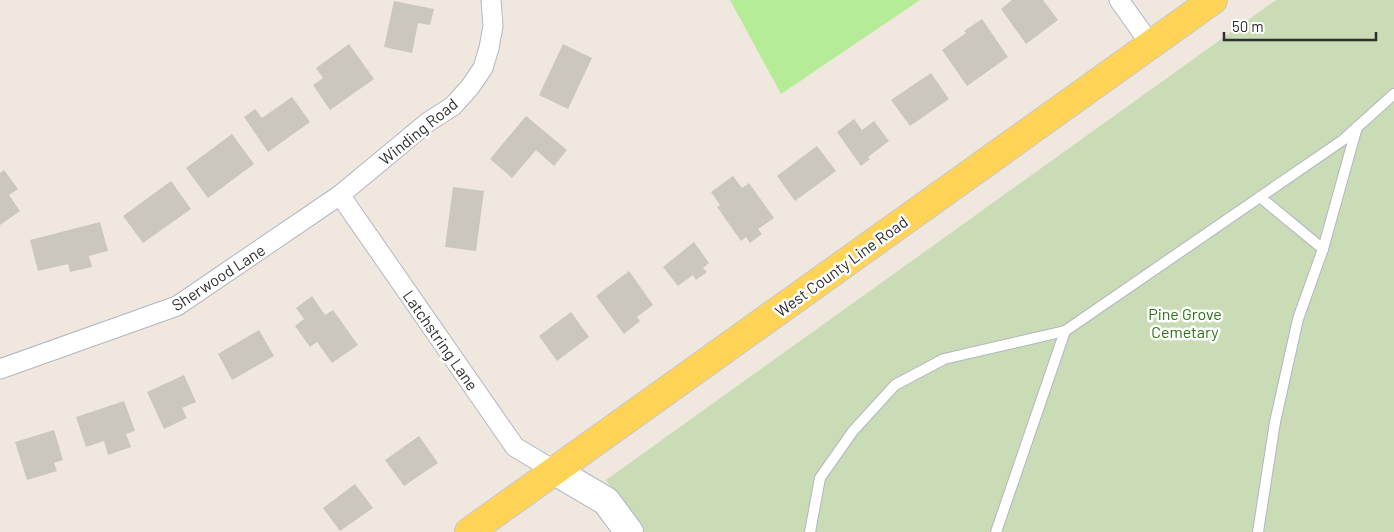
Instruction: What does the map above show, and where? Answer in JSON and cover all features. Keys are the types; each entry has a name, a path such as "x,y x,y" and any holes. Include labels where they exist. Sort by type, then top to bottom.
{"main road":[{"name":"West County Line Road","path":"469,532 1213,0"}],"street":[{"name":"Winding Road","path":"340,195 428,122 453,106 470,87 484,68 489,48 493,26 491,0"},
{"path":"1119,0 1151,44"},
{"name":"Sherwood Lane","path":"1,366 177,306 340,195"},
{"name":"Latchstring Lane","path":"340,195 515,447 555,470"},
{"path":"555,470 606,500 629,532"}],"lane":[{"path":"810,532 820,478 853,431 895,385 944,359 1065,332 1343,140 1394,94"},
{"path":"1258,532 1275,422 1298,319 1323,249 1357,127"},
{"path":"1260,197 1323,249"},
{"path":"996,532 1065,332"}],"green space":[{"path":"730,0 920,0 781,94"},
{"name":"Pine Grove Cemetary","path":"1276,0 1394,0 1394,532 642,532 606,480"}],"building":[{"path":"1012,0 1043,0 1058,20 1026,44 1001,9"},
{"path":"394,1 434,9 430,25 418,23 412,53 384,47"},
{"path":"982,19 1008,57 967,86 942,50 966,33 964,31"},
{"path":"349,44 374,79 330,110 313,85 323,78 316,68"},
{"path":"563,44 592,58 568,109 539,95"},
{"path":"931,73 949,99 910,126 891,100"},
{"path":"292,97 310,122 268,152 244,117 255,109 262,118"},
{"path":"526,116 567,150 554,166 536,150 512,178 490,159"},
{"path":"854,119 862,130 874,121 889,141 868,157 870,159 861,166 837,132"},
{"path":"232,134 254,164 208,198 186,168"},
{"path":"817,146 836,171 795,201 777,176"},
{"path":"4,170 18,189 9,195 20,211 0,225 0,173"},
{"path":"733,176 742,188 749,183 774,218 758,229 762,234 750,243 746,237 741,241 717,207 720,205 711,192"},
{"path":"171,181 191,209 143,243 123,216"},
{"path":"453,187 484,191 476,251 445,247"},
{"path":"100,222 108,251 89,256 92,267 70,272 68,264 38,271 30,240"},
{"path":"694,242 709,263 703,268 707,272 696,280 693,275 678,286 663,267"},
{"path":"629,271 653,305 637,317 640,321 624,334 596,296"},
{"path":"312,296 325,315 333,310 358,345 332,363 317,342 310,347 295,326 304,319 296,308"},
{"path":"571,312 589,337 557,361 539,336"},
{"path":"259,330 274,356 232,380 218,354"},
{"path":"184,375 196,402 182,408 187,418 164,429 147,392"},
{"path":"124,401 135,431 126,434 131,447 108,455 104,441 86,447 76,417"},
{"path":"54,430 63,460 54,463 57,471 27,480 15,442"},
{"path":"419,436 438,463 404,486 385,460"},
{"path":"355,484 373,508 340,531 323,508"}]}
